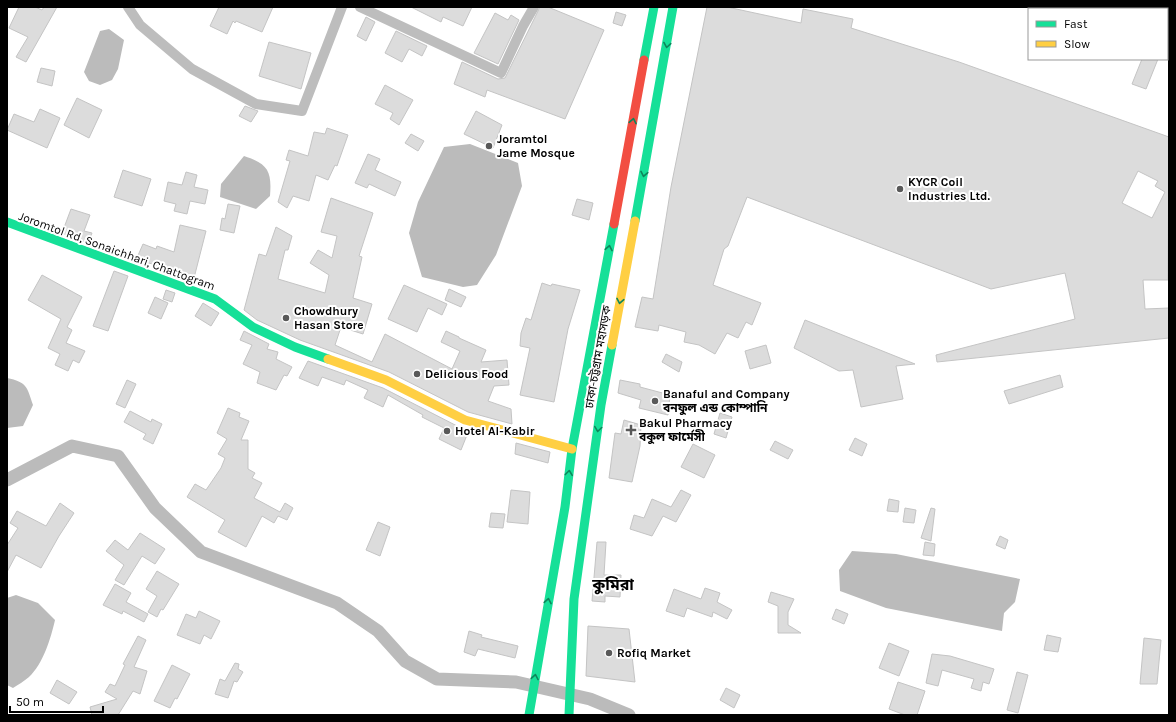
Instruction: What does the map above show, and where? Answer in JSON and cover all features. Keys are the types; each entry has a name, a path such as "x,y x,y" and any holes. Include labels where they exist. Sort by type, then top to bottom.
{"main road":[{"name":"ঢাকা-চট্টগ্রাম মহাসড়ক","path":"529,715 565,507 572,449 654,7"},
{"name":"ঢাকা-চট্টগ্রাম মহাসড়ক","path":"569,715 574,599 601,405 654,120 673,7"},
{"name":"Joromtol Rd, Sonaichhari, Chattogram","path":"7,222 215,299 253,327 295,346 386,380 465,420 572,449"}],"street":[{"path":"128,7 140,25 192,69 256,104 302,111 342,7"},
{"path":"360,7 501,73 523,26 534,7"}],"shaded area":[{"path":"109,29 124,40 118,69 112,80 100,85 89,81 84,72 100,31"},
{"path":"470,144 518,163 522,186 496,255 477,285 463,287 422,277 409,233 418,202 444,147"},
{"path":"244,156 258,162 267,170 269,174 270,196 256,209 220,197 221,184"},
{"path":"7,378 19,381 25,386 33,405 23,426 7,428"},
{"path":"852,551 896,554 1020,579 1015,602 1004,613 1002,631 886,608 840,591 839,570"},
{"path":"16,595 38,603 55,620 49,643 34,672 13,688 7,685 7,598"}],"building":[{"path":"19,7 35,7 42,10 44,7 57,7 26,62 16,57 28,37 9,28"},
{"path":"219,7 273,7 262,32 233,21 227,34 210,26"},
{"path":"411,7 472,7 463,26 443,17 441,22"},
{"path":"540,7 548,7 604,30 565,119 487,90 485,97 454,84 462,62 498,79 505,78"},
{"name":"KYCR Coil Industries Ltd.","path":"707,7 727,7 801,23 803,9 853,19 851,28 959,62 1169,137 1168,280 1143,280 1145,309 1169,308 1169,338 937,362 936,355 1075,319 1065,273 991,289 747,197 728,246 724,249 713,285 761,303 752,325 746,322 738,338 727,333 715,354 699,345 684,342 686,332 659,325 658,331 635,327 642,297 653,299 671,187","holes":["1138,171 1158,181 1155,186 1165,192 1152,218 1122,203"]},
{"path":"616,12 626,15 622,26 613,23"},
{"path":"495,13 508,20 511,15 519,20 498,64 474,53"},
{"path":"366,17 375,22 366,41 357,36"},
{"path":"396,31 427,46 422,56 409,49 402,62 385,53"},
{"path":"269,42 311,53 301,89 259,76"},
{"path":"1142,60 1158,60 1146,89 1132,84"},
{"path":"41,68 55,71 52,86 37,82"},
{"path":"385,85 413,100 399,125 390,119 393,113 375,104"},
{"path":"77,98 102,110 89,138 64,125"},
{"path":"245,106 258,111 251,122 239,116"},
{"path":"40,109 60,118 47,148 7,130 14,114 34,122"},
{"path":"476,111 502,125 493,148 464,134"},
{"path":"327,128 348,135 337,166 335,165 328,180 316,175 309,201 293,196 287,208 278,202 290,161 286,160 289,150 308,156 314,132 325,134"},
{"path":"411,134 424,141 418,151 405,143"},
{"path":"368,154 380,159 375,170 401,182 395,196 369,184 367,188 355,183"},
{"path":"123,170 151,179 142,206 114,197"},
{"path":"186,172 197,175 194,187 208,190 205,204 190,201 187,214 174,211 176,204 164,201 168,182 182,185"},
{"path":"331,198 373,213 359,256 362,257 353,298 372,304 363,334 341,327 335,345 372,362 385,334 452,369 460,351 441,342 446,331 486,350 481,362 507,360 509,385 494,386 488,401 511,409 512,424 468,412 389,372 300,340 257,320 244,310 259,254 266,256 276,227 292,236 288,250 285,250 278,279 325,293 329,275 310,263 318,250 332,258 337,236 321,232"},
{"path":"577,199 593,203 589,220 572,215"},
{"path":"228,204 240,206 234,233 220,230 222,218 225,219"},
{"path":"71,209 90,215 84,231 92,233 88,243 62,233"},
{"path":"180,225 206,231 194,278 170,273 171,270 149,263 148,265 136,260 143,244 156,249 157,246 174,252"},
{"path":"114,271 128,276 108,331 93,326"},
{"path":"42,275 82,297 67,327 72,330 66,343 85,351 79,363 73,360 68,371 55,365 60,354 48,348 61,319 28,300"},
{"path":"542,283 551,286 552,284 580,290 568,329 554,402 520,395 530,348 520,346 521,333 526,318 531,320"},
{"path":"404,285 447,304 442,315 428,308 417,332 388,319"},
{"path":"449,289 466,297 461,307 445,300"},
{"path":"166,290 175,293 172,302 163,299"},
{"path":"155,297 168,303 161,319 148,313"},
{"path":"203,303 219,313 211,326 195,316"},
{"path":"805,320 915,364 896,366 903,399 861,407 853,370 839,371 794,348"},
{"path":"244,331 269,344 267,349 278,352 276,359 292,367 287,376 284,375 276,390 257,383 260,372 243,364 252,345 240,340"},
{"path":"766,345 771,363 750,369 745,351"},
{"path":"666,354 682,362 679,372 662,362"},
{"path":"308,361 383,388 461,428 469,430 461,450 439,439 444,428 422,417 423,415 388,395 383,407 364,398 368,390 346,380 344,385 322,377 318,386 299,378"},
{"path":"1060,375 1063,387 1009,404 1004,391"},
{"path":"127,380 136,384 125,408 116,404"},
{"name":"Banaful and Company বনফুল এন্ড কোম্পানি","path":"620,380 640,384 640,387 670,395 668,415 639,408 641,400 618,393"},
{"path":"228,408 240,413 239,417 249,421 241,440 248,440 248,469 255,473 252,478 262,483 254,498 280,512 285,503 293,508 287,520 278,516 274,523 262,516 246,547 218,532 225,520 187,497 195,484 206,490 221,468 225,458 218,454 227,439 217,433"},
{"path":"130,411 151,422 152,419 162,424 153,444 143,439 146,434 124,422"},
{"path":"720,413 732,417 726,438 714,434"},
{"path":"624,420 641,425 640,446 632,482 609,478 615,433 621,434"},
{"path":"855,438 867,444 862,456 849,450"},
{"path":"775,441 793,450 788,459 770,450"},
{"path":"516,443 550,452 548,463 515,454"},
{"path":"693,444 715,455 704,478 681,467"},
{"path":"511,490 530,492 528,524 507,522"},
{"path":"681,490 691,495 676,522 663,516 652,536 630,529 634,515 644,518 652,499 671,507"},
{"path":"889,499 899,501 898,512 887,511"},
{"path":"60,503 74,513 41,568 16,555 7,572 7,545 18,528 10,523 17,511 46,526"},
{"path":"905,508 916,510 914,523 903,522"},
{"path":"931,508 935,509 931,541 921,538"},
{"path":"491,513 505,514 503,528 489,527"},
{"path":"378,522 390,527 380,556 366,550"},
{"path":"140,533 165,549 155,564 142,556 124,585 115,580 124,565 106,551 115,540 128,550"},
{"path":"1000,536 1008,540 1005,549 996,545"},
{"path":"597,542 606,542 604,575 621,575 620,597 605,596 605,602 592,601"},
{"path":"925,542 935,544 934,556 923,555"},
{"path":"157,571 179,584 157,617 148,612 157,596 146,589"},
{"path":"115,584 131,593 126,602 148,614 144,622 123,611 122,614 103,605"},
{"path":"705,588 720,593 717,602 732,610 727,619 713,612 712,617 687,608 684,617 666,611 674,589 701,599"},
{"path":"771,592 794,599 788,612 788,625 801,633 778,633 778,606 768,602"},
{"path":"836,609 848,614 844,624 832,619"},
{"path":"199,611 220,621 211,639 204,635 200,644 177,635 186,614 196,618"},
{"name":"Rofiq Market","path":"588,626 629,629 635,682 586,676"},
{"path":"469,631 482,635 481,637 518,646 515,658 478,649 475,656 464,652"},
{"path":"1047,635 1061,638 1058,652 1044,650"},
{"path":"138,636 146,640 134,667 147,671 140,694 133,691 118,715 92,715 90,707 117,699 105,692 110,684 115,686 125,665 123,664"},
{"path":"1144,638 1161,640 1157,684 1140,684"},
{"path":"889,643 909,651 899,676 879,668"},
{"path":"932,654 950,656 994,669 989,684 983,682 981,691 971,688 974,679 942,670 938,686 926,683"},
{"path":"235,663 239,664 238,669 243,672 237,682 234,681 228,698 215,694 220,679 225,681"},
{"path":"172,665 190,674 177,699 175,698 170,708 154,701"},
{"path":"1017,672 1028,675 1018,713 1007,710"},
{"path":"57,680 77,692 69,704 50,693"},
{"path":"898,682 925,691 917,715 905,715 889,709"},
{"path":"726,688 740,695 734,708 720,700"}],"waterway":[{"path":"7,480 72,446 118,456 155,508 201,552 337,603 378,631 405,661 437,679 516,682 590,699 629,715"}],"traffic: fast":[{"path":"644,60 654,7"},
{"path":"635,221 673,7"},
{"path":"7,222 215,299 253,327 295,347 328,359"},
{"path":"529,715 565,507 572,449 614,224"},
{"path":"569,715 574,599 601,405 612,345"}],"traffic: slow":[{"path":"612,345 635,221"},
{"path":"328,359 386,380 465,420 572,449"}],"traffic: jam":[{"path":"614,224 644,60"}],"place":[{"name":"Joramtol Jame Mosque","path":"489,146"},
{"name":"KYCR Coil Industries Ltd.","path":"900,189"},
{"name":"Chowdhury Hasan Store","path":"286,318"},
{"name":"Delicious Food","path":"417,374"},
{"name":"Banaful and Company বনফুল এন্ড কোম্পানি","path":"655,401"},
{"name":"Bakul Pharmacy বকুল ফার্মেসী","path":"631,430"},
{"name":"Hotel Al-Kabir","path":"447,431"},
{"name":"Rofiq Market","path":"609,653"}],"district":[{"name":"কুমিরা","path":"613,584"}]}
